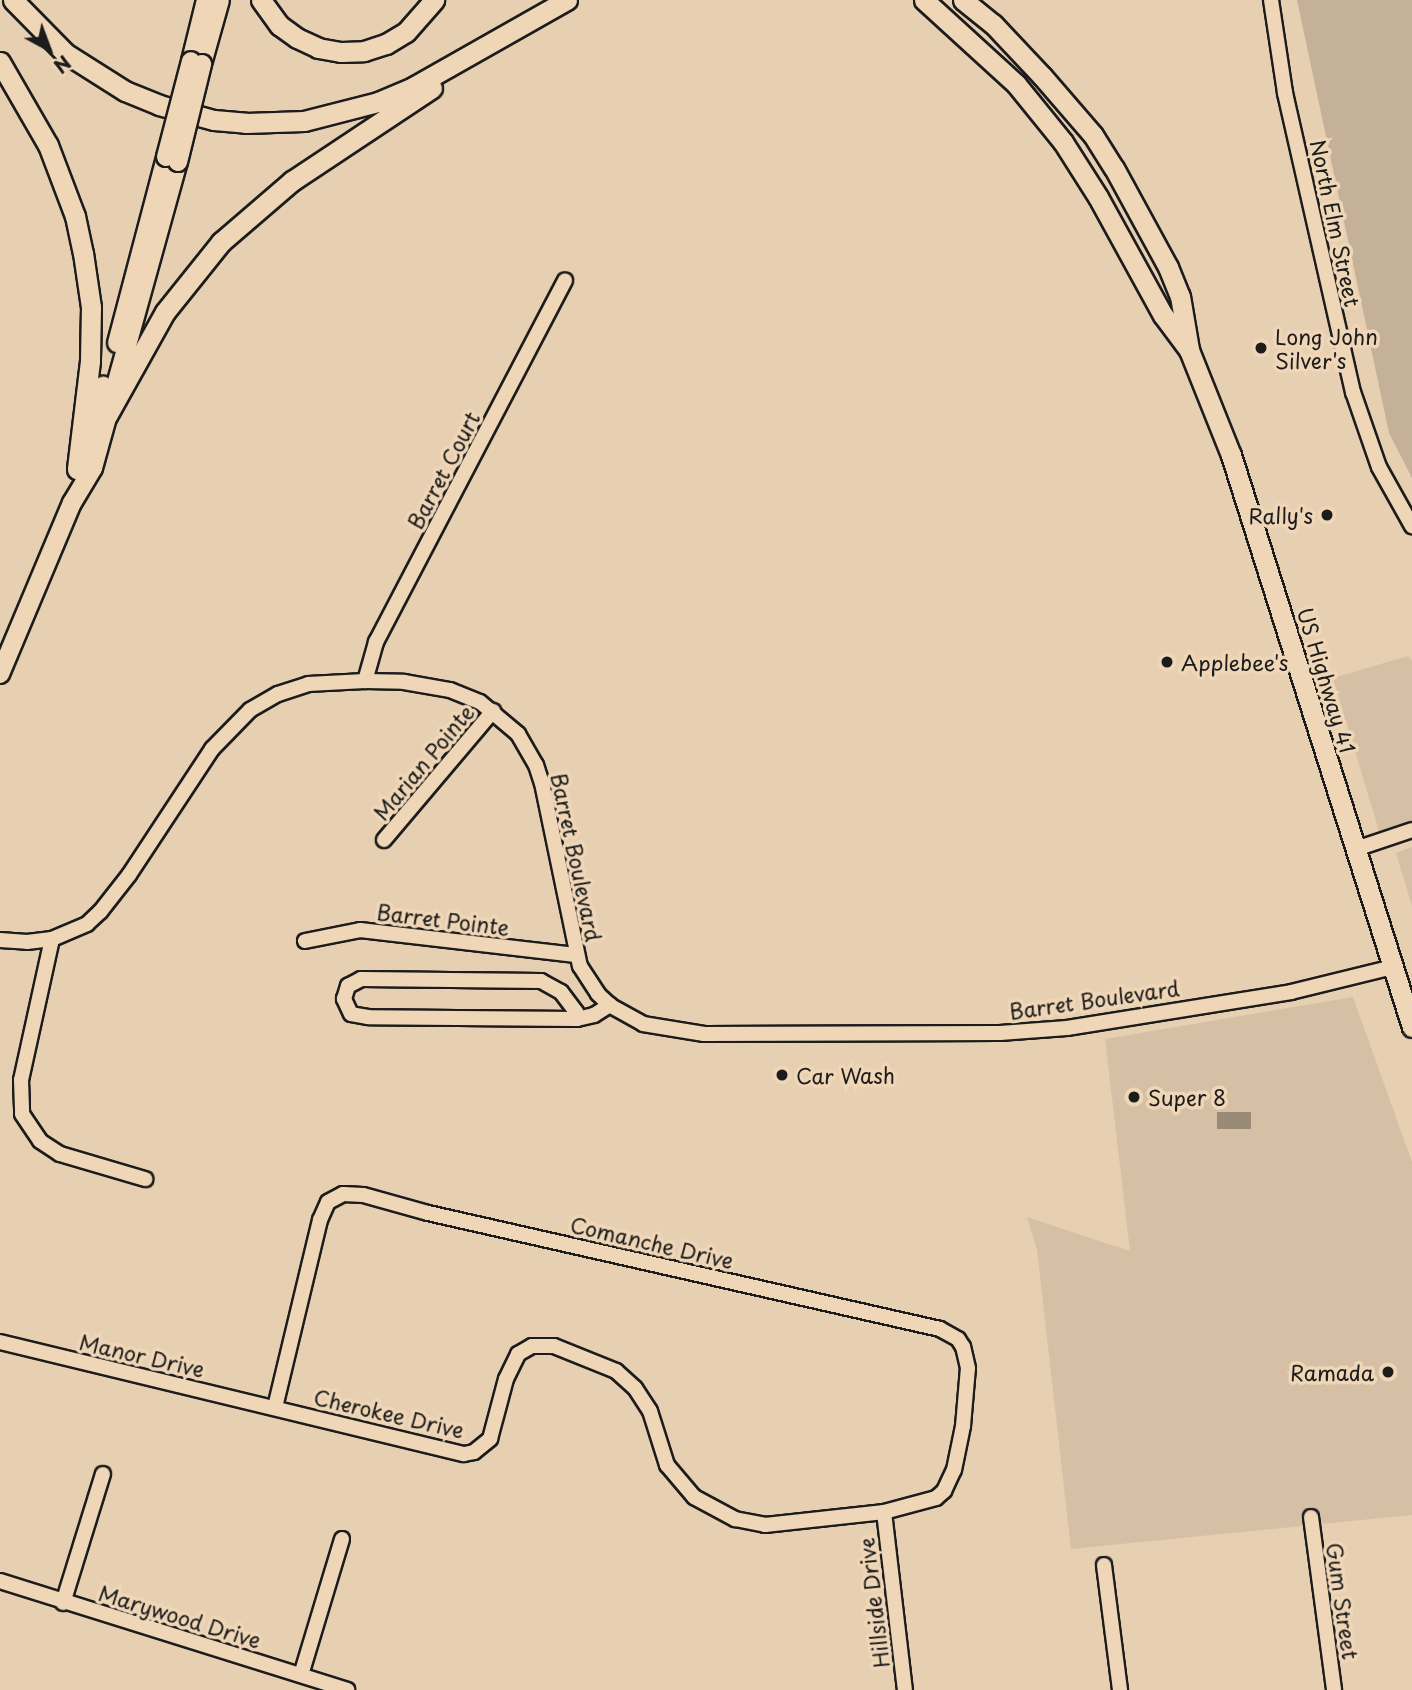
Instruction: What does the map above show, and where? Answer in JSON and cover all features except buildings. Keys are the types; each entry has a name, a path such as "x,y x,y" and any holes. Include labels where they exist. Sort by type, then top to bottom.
{"highway":[{"path":"13,0 65,53 125,91 159,105 214,120 246,123 304,121 378,102 413,86 559,5"},
{"path":"261,0 279,24 297,38 318,48 341,52 364,51 386,44 415,24 434,0"},
{"path":"924,0 1016,84 1063,142 1098,197 1163,314 1189,350"},
{"path":"963,0 993,24 1093,135 1114,168 1172,276 1186,321 1189,350"},
{"path":"107,416 181,288 243,220 292,181 559,5"},
{"path":"0,62 48,145 66,192 83,253 90,307 90,361 77,469"},
{"name":"US Highway 41","path":"1189,350 1231,455 1412,1027"}],"main road":[{"path":"197,63 206,0"},
{"path":"72,503 77,469 172,160 197,63 220,0"},
{"path":"0,674 72,503 93,468 143,298 172,160"}],"street":[{"name":"North Elm Street","path":"1271,0 1285,93 1353,392 1379,467 1412,526"},
{"name":"Barret Court","path":"365,681 376,642 565,280"},
{"name":"Barret Boulevard","path":"0,940 27,942 52,939 87,924 111,901 212,749 250,710 293,688 324,682 365,681 435,686 466,695 494,711 518,734 536,765 576,955 588,980 610,1005 643,1024 704,1034 1000,1033 1067,1028 1292,992 1393,967"},
{"name":"Marian Pointe","path":"384,841 494,711"},
{"path":"1356,849 1412,830"},
{"name":"Barret Pointe","path":"305,941 360,930 576,955"},
{"path":"52,939 21,1080 22,1114 40,1141 60,1154 145,1179"},
{"path":"577,1019 576,1012 561,992 541,981 361,979 348,986 344,999 351,1014 368,1017 577,1019 594,1015 610,1005"},
{"name":"Comanche Drive","path":"275,1408 326,1206 343,1194 363,1195 950,1334 963,1347 968,1368 963,1426 954,1470 944,1490 936,1498 884,1512"},
{"name":"Manor Drive","path":"0,1342 275,1408"},
{"name":"Cherokee Drive","path":"275,1408 464,1454 474,1452 484,1447 495,1429 506,1380 518,1354 532,1346 554,1346 626,1378 650,1411 661,1452 674,1477 694,1497 720,1513 750,1523 774,1525 884,1512"},
{"path":"63,1603 103,1474"},
{"name":"Hillside Drive","path":"884,1512 905,1690"},
{"name":"Gum Street","path":"1311,1517 1334,1690"},
{"path":"301,1675 342,1539"},
{"path":"1104,1565 1120,1690"},
{"name":"Marywood Drive","path":"0,1581 63,1603 347,1690"}],"shaded area":[{"path":"1297,0 1412,0 1412,478 1389,433"},
{"path":"1408,656 1412,661 1412,821 1379,831 1333,678"},
{"path":"1412,847 1412,906 1396,853"},
{"path":"1353,997 1412,1162 1412,1515 1071,1549 1037,1250 1027,1217 1130,1251 1105,1039"},
{"path":"1217,1112 1251,1112 1251,1129 1217,1129"}],"place":[{"name":"Long John Silver's","path":"1261,348"},
{"name":"Rally's","path":"1327,515"},
{"name":"Applebee's","path":"1167,662"},
{"name":"Car Wash","path":"782,1075"},
{"name":"Super 8","path":"1134,1097"},
{"name":"Ramada","path":"1388,1372"}]}
